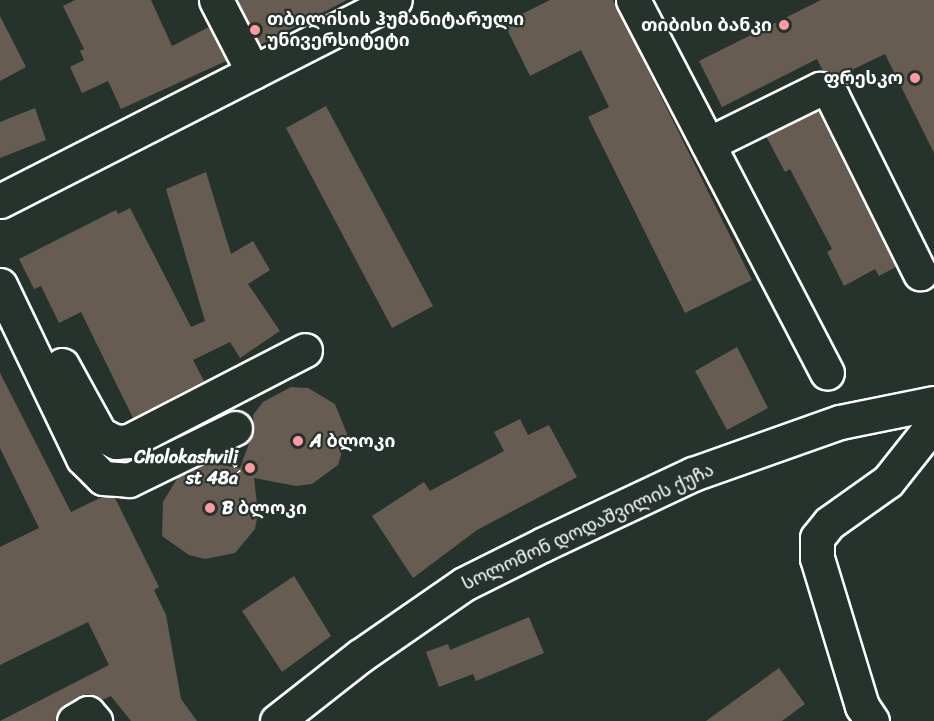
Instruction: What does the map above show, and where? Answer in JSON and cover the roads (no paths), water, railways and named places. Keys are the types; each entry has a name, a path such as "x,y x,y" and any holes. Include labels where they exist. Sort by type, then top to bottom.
{"street":[{"path":"216,0 253,72"},
{"path":"0,201 395,0"},
{"path":"633,0 827,373"},
{"path":"708,144 820,89 832,96 920,273"},
{"path":"0,285 83,458 103,478 129,480 234,428"},
{"path":"34,354 46,349 54,351 100,434 116,442 129,441 305,350"},
{"name":"სოლომონ დოდაშვილის ქუჩა","path":"277,721 360,656 464,584 544,544 693,474 840,423 934,403"},
{"path":"858,716 817,558 817,538 829,523 888,481 934,423"},
{"path":"74,721 88,713 95,721"}],"place":[{"name":"თიბისი ბანკი","path":"784,25"},
{"name":"თბილისის ჰუმანიტარული უნივერსიტეტი","path":"255,30"},
{"name":"ფრესკო","path":"915,78"},
{"name":"A ბლოკი","path":"298,441"},
{"name":"Cholokashvili st 48a","path":"250,468"},
{"name":"B ბლოკი","path":"210,508"}]}
